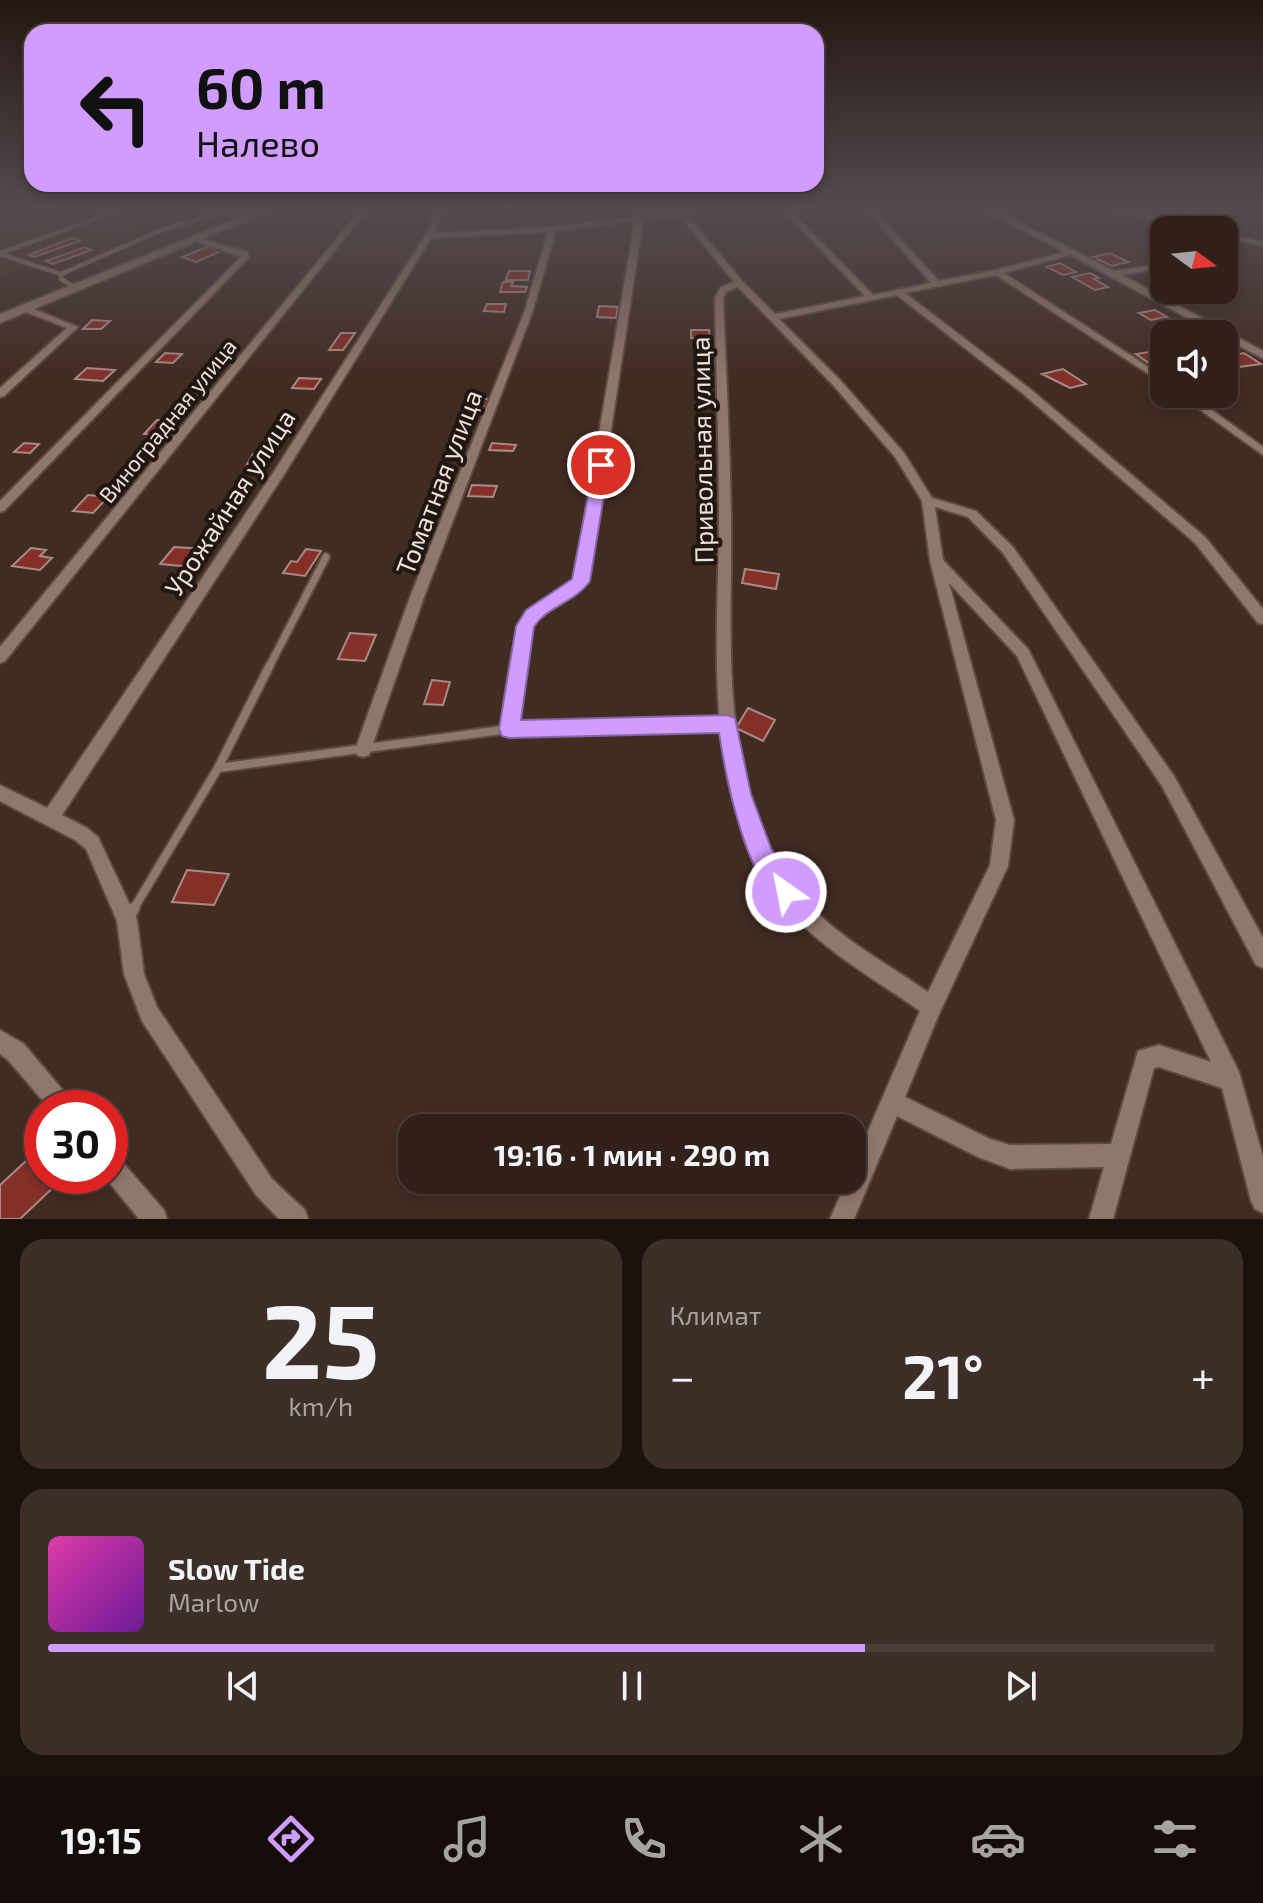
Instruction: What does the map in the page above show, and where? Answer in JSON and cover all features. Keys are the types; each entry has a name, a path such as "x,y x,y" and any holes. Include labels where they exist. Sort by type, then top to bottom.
{"main road":[{"path":"0,319 134,265"}],"street":[{"path":"0,508 237,265"},
{"name":"Виноградная улица","path":"0,657 320,265"},
{"name":"Урожайная улица","path":"50,818 279,473 411,265"},
{"name":"Томатная улица","path":"363,750 417,597 528,313 542,265"},
{"path":"509,729 525,626 532,615 574,589 581,581 632,265"},
{"path":"724,265 771,318 837,383 900,455 928,501 937,561 1005,820 999,866 932,1007 842,1219"},
{"path":"839,265 870,297"},
{"path":"920,265 937,284"},
{"path":"771,318 1024,265"},
{"path":"1097,265 1263,355"},
{"path":"1114,274 1150,268"},
{"path":"997,272 1150,372"},
{"name":"Привольная улица","path":"727,724 719,298 724,289 739,283"},
{"path":"898,292 1025,390 1200,540 1263,619"},
{"path":"0,394 73,327 26,309"},
{"path":"1202,408 1263,452"},
{"path":"928,501 972,514 1008,550 1168,781 1263,958"},
{"path":"937,561 1023,653 1231,1080 1263,1201"},
{"path":"727,724 740,794 761,854 786,892 823,928 932,1007"},
{"path":"0,793 92,843 127,920 134,974 149,1014 264,1187 296,1219"},
{"path":"0,1041 16,1052 48,1090"},
{"path":"1101,1219 1144,1064 1149,1056 1159,1056 1231,1080"},
{"path":"892,1102 986,1149 1010,1157 1118,1155"},
{"path":"128,1187 155,1219"}],"lane":[{"path":"33,265 61,274 82,265"},
{"path":"61,274 61,279 76,288"},
{"path":"127,920 218,768 326,557"},
{"path":"218,768 509,729 727,724"}],"shaded area":[{"path":"0,265 31,265 0,276"}],"building":[{"path":"1063,265 1076,272 1063,275 1047,267"},
{"path":"509,271 530,271 528,280 506,280"},
{"path":"1090,273 1108,287 1095,290 1072,277"},
{"path":"503,282 527,287 525,292 500,292"},
{"path":"487,304 506,304 504,312 484,311"},
{"path":"599,306 618,307 616,318 597,317"},
{"path":"1155,310 1167,317 1151,320 1139,313"},
{"path":"92,320 110,321 101,329 83,329"},
{"path":"691,330 709,330 710,339 691,338"},
{"path":"341,333 355,333 343,350 329,350"},
{"path":"696,351 716,351 717,363 697,362"},
{"path":"1150,352 1150,364 1136,354"},
{"path":"165,353 182,354 173,363 156,362"},
{"path":"1244,353 1261,364 1239,367 1238,354"},
{"path":"87,368 115,370 103,381 75,379"},
{"path":"1063,369 1086,384 1070,388 1042,374"},
{"path":"299,378 321,379 314,389 292,388"},
{"path":"465,398 489,399 486,407 463,406"},
{"path":"157,420 178,421 165,436 144,434"},
{"path":"24,443 39,444 30,453 14,452"},
{"path":"492,443 516,445 513,451 489,450"},
{"path":"253,454 272,455 265,467 246,466"},
{"path":"472,485 497,486 493,497 468,496"},
{"path":"88,495 108,497 93,513 73,511"},
{"path":"174,547 204,549 191,567 160,564"},
{"path":"31,548 46,550 40,556 52,558 40,570 12,566"},
{"path":"306,549 321,551 305,576 283,573 291,561 297,562"},
{"path":"745,569 779,574 776,589 742,583"},
{"path":"350,633 376,635 365,661 338,659"},
{"path":"432,680 450,682 443,705 424,704"},
{"path":"748,708 775,720 763,741 736,728"},
{"path":"187,870 229,874 214,905 172,902"},
{"path":"24,1163 24,1194 46,1194 20,1219 0,1219 0,1185"}],"route":[{"path":"601,465 581,581 577,587 532,615 525,626 509,729 727,724 740,794 761,854 786,892"}]}
